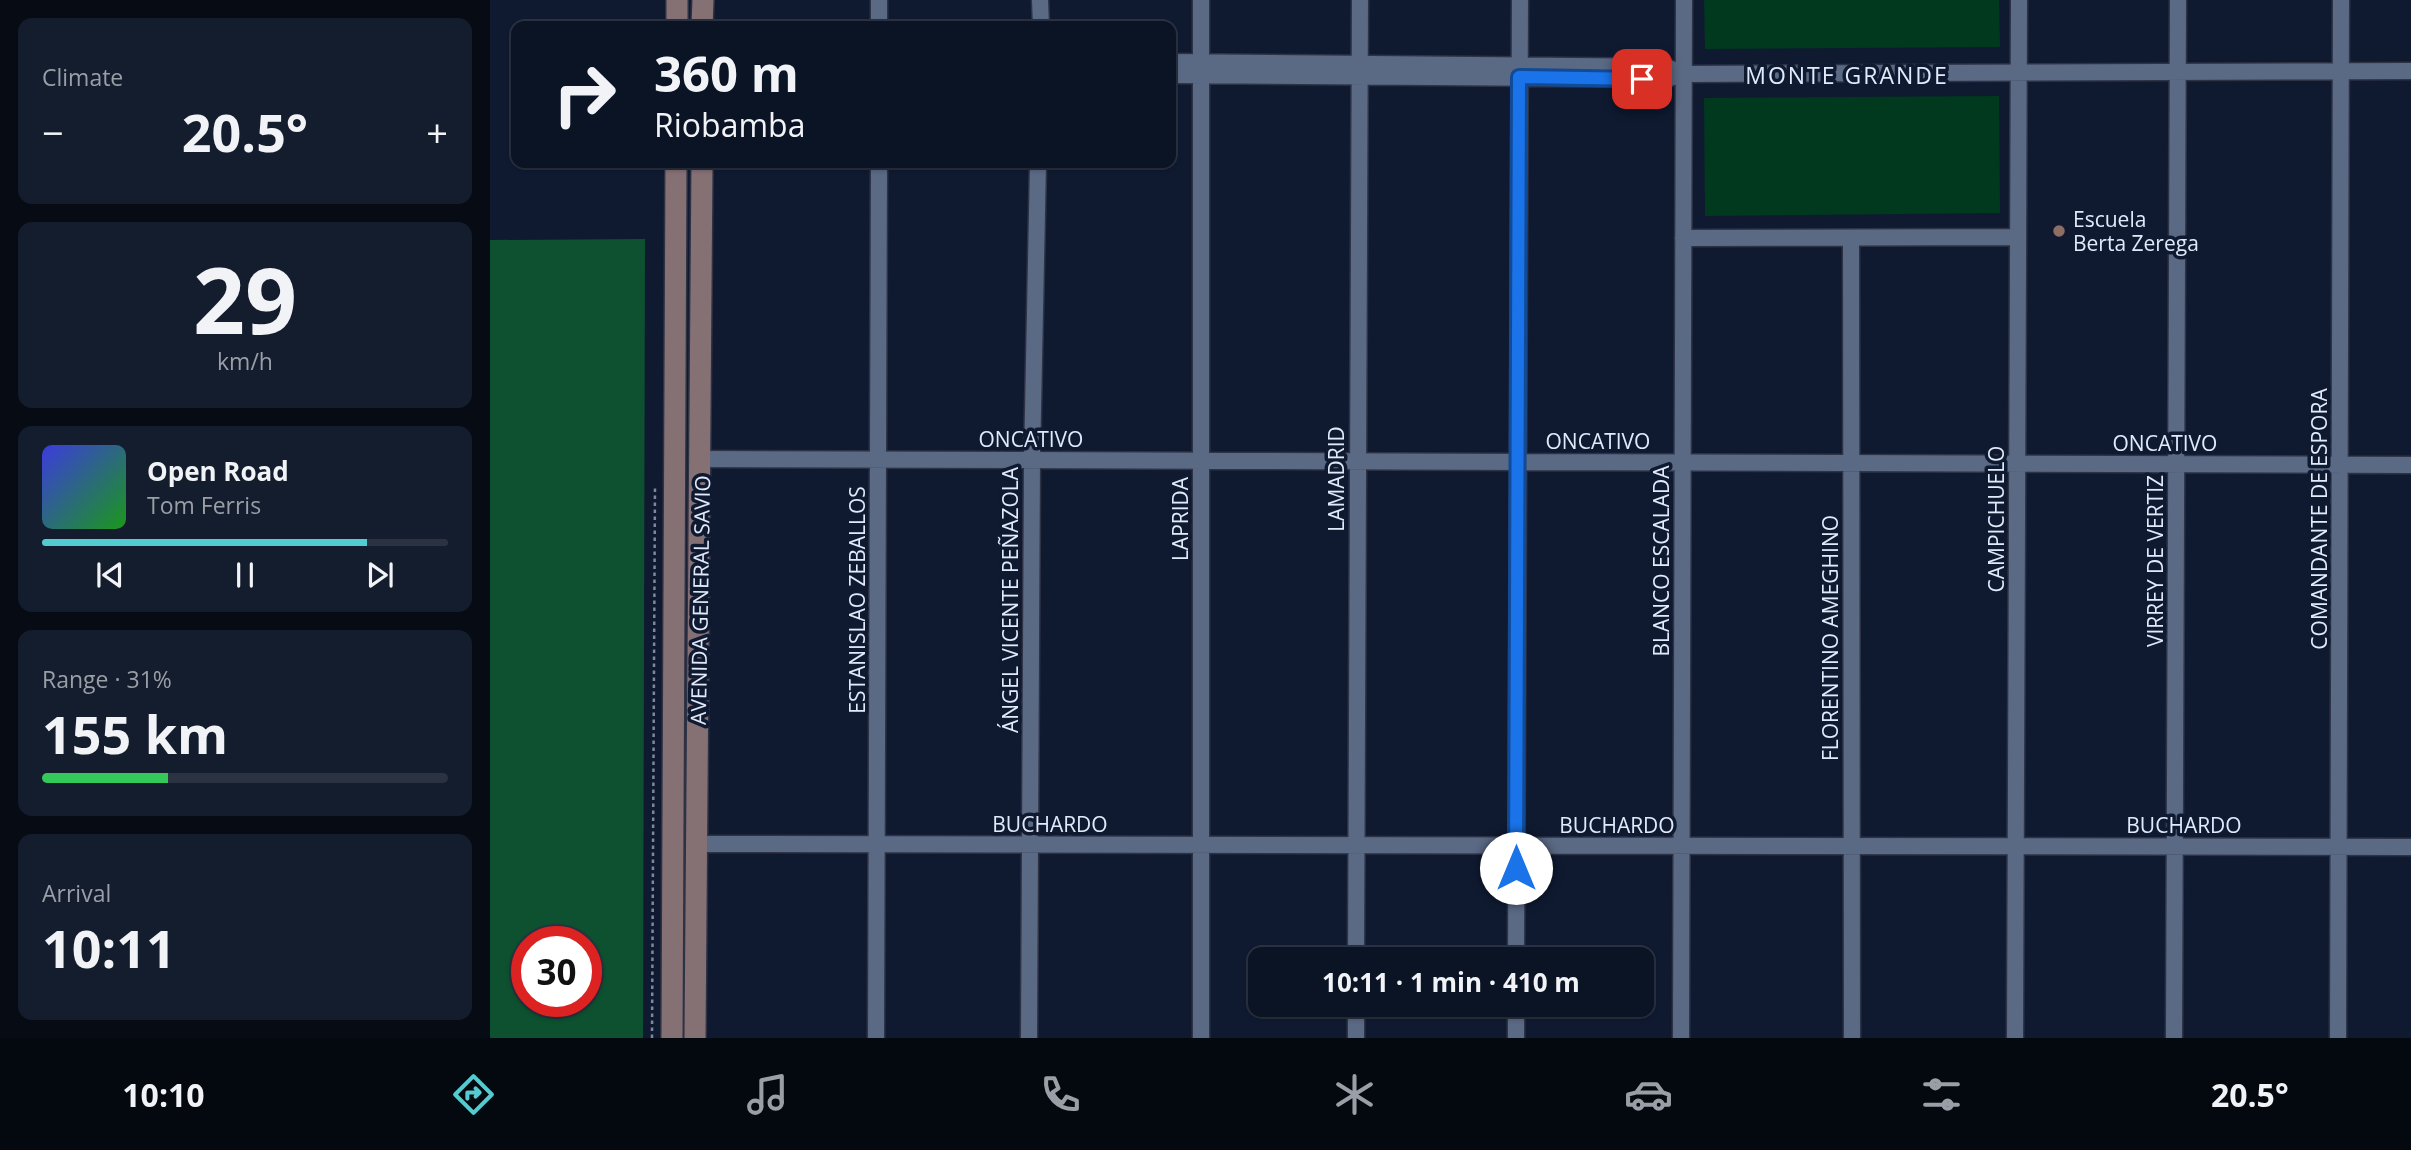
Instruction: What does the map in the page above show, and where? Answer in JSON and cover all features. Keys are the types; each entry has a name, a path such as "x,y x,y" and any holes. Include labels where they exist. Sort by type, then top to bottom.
{"main road":[{"path":"677,0 677,21"},
{"path":"702,21 703,0"},
{"name":"AVENIDA GENERAL SAVIO","path":"672,1038 676,168"},
{"name":"AVENIDA GENERAL SAVIO","path":"695,1038 702,168"}],"street":[{"path":"879,0 879,21"},
{"path":"1040,0 1041,21"},
{"name":"LAPRIDA","path":"1201,0 1201,1038"},
{"name":"LAMADRID","path":"1356,947 1360,0"},
{"path":"1516,947 1520,0"},
{"name":"BLANCO ESCALADA","path":"1681,1038 1684,0"},
{"name":"CAMPICHUELO","path":"2015,1038 2019,0"},
{"name":"VIRREY DE VERTIZ","path":"2174,1038 2178,0"},
{"name":"COMANDANTE DE ESPORA","path":"2338,1038 2342,0"},
{"path":"1176,63 1200,69"},
{"path":"1176,74 1200,69 1519,70 1666,67 1684,74 2411,71"},
{"name":"ESTANISLAO ZEBALLOS","path":"876,1038 879,168"},
{"name":"ÁNGEL VICENTE PEÑAZOLA","path":"1029,1038 1032,460 1038,168"},
{"path":"1683,238 2018,237"},
{"name":"FLORENTINO AMEGHINO","path":"1851,238 1852,1038"},
{"name":"ONCATIVO","path":"701,459 2411,465"},
{"name":"BUCHARDO","path":"697,844 2411,847"},
{"path":"1356,1017 1356,1038"},
{"path":"1516,1017 1516,1038"}],"path":[{"path":"652,1038 655,482"}],"green space":[{"path":"1704,0 1999,0 2000,47 1705,49"},
{"path":"1999,96 2000,213 1705,216 1704,98"},
{"path":"645,239 643,1038 490,1038 490,240"}],"place":[{"name":"Escuela Berta Zerega","path":"2059,231"}],"district":[{"name":"MONTE GRANDE","path":"1847,75"}],"route":[{"path":"1516,868 1519,77 1642,79"}]}
